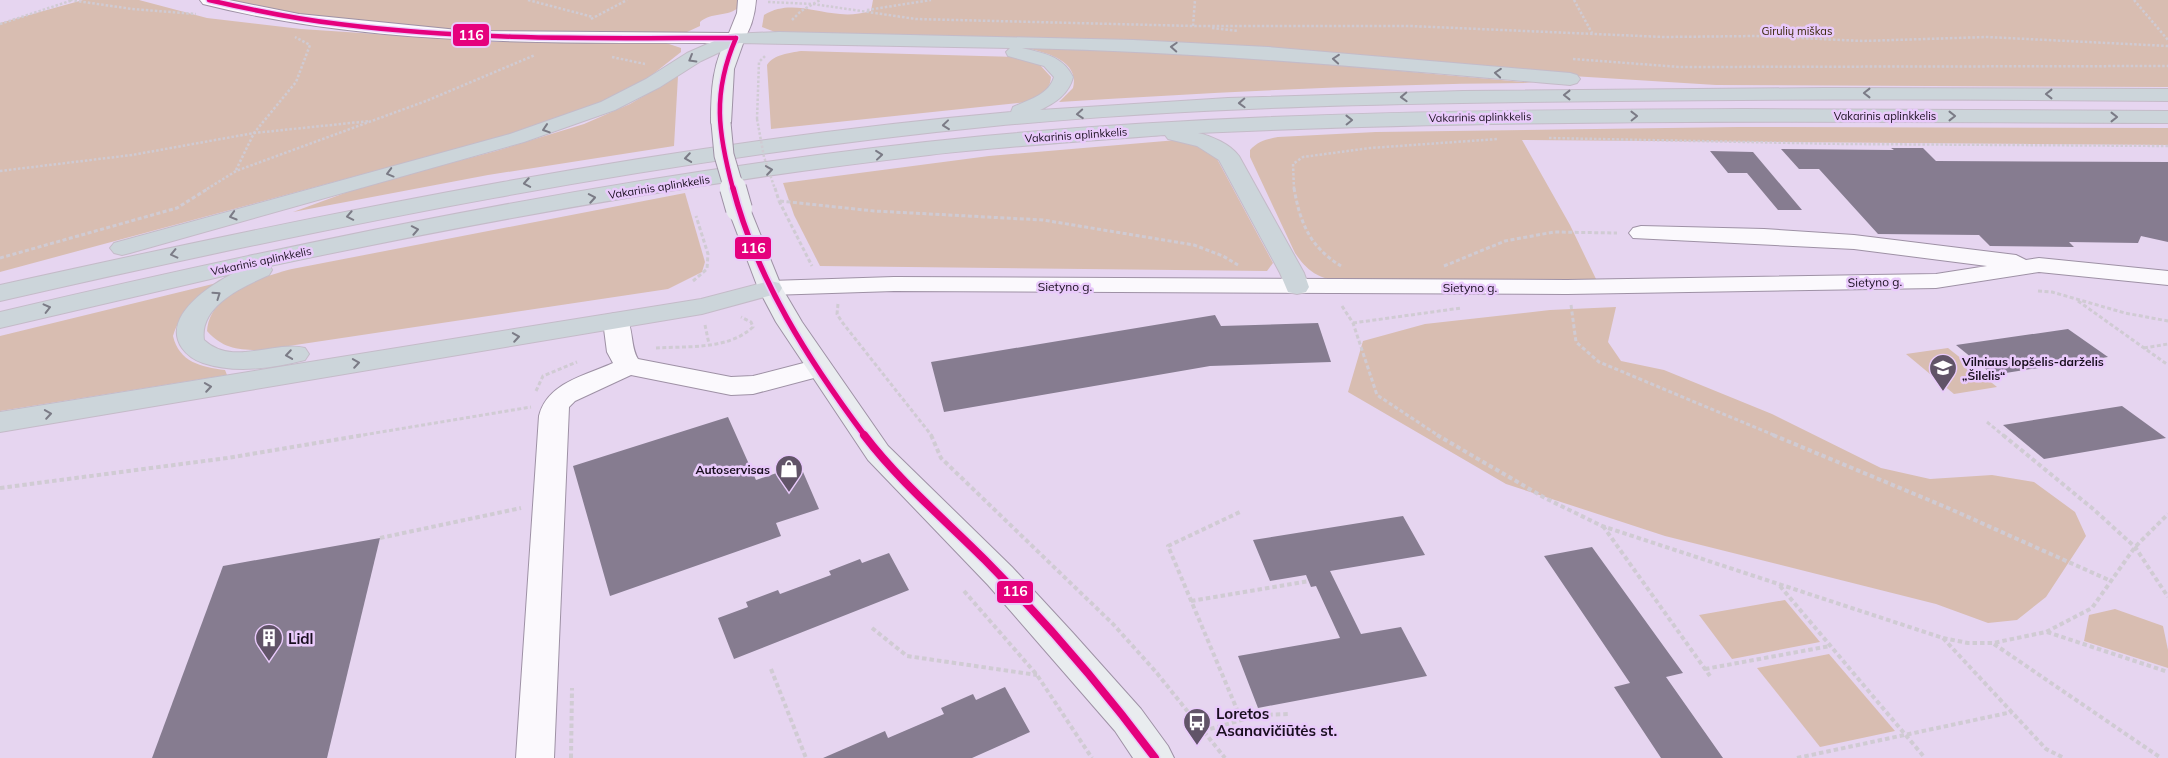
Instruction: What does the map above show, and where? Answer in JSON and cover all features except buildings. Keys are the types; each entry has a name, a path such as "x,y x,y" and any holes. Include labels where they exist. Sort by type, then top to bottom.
{"highway":[{"path":"0,282 517,138 608,106 694,57 736,38 779,37 1142,46 1268,53 1738,94"},
{"path":"736,38 774,46 1015,52 1042,58 1058,67 1064,79 1058,92 1042,103 995,120"},
{"name":"Vakarinis aplinkkelis","path":"0,293 260,234 532,182 781,145 995,120 1232,103 1380,98 1738,94 2168,95"},
{"name":"Vakarinis aplinkkelis","path":"0,320 103,295 534,207 680,183 869,156 1030,138 1300,121 1706,115 2168,117"},
{"path":"1228,156 1236,143 1251,134 1300,121"},
{"path":"1146,130 1204,141 1228,156 1292,274 1297,287"},
{"path":"298,254 251,274 204,304 195,314 190,326 189,335 193,345 201,352 213,357 246,360 263,359 697,290 770,288"},
{"path":"0,422 616,321 702,306 770,288"}],"main road":[{"path":"736,38 726,56 721,85 720,123 728,171 739,208 770,288 789,322 853,419 878,453 1000,576 1128,720 1156,758"}],"street":[{"path":"209,0 260,13 299,19 468,36 562,38 736,38 746,13 747,1"},
{"path":"1641,233 1764,236 1854,242 2039,265"},
{"name":"Sietyno g.","path":"770,288 894,284 1568,287 1936,281 2039,265 2168,278"},
{"path":"616,321 620,352 628,366"},
{"path":"535,758 553,416 556,404 580,386 628,366 731,386 753,385 819,368"}],"path":[{"path":"0,24 73,0"},
{"path":"813,4 820,0"},
{"path":"862,11 931,0"},
{"path":"1192,26 1195,0"},
{"path":"1574,0 1592,33"},
{"path":"2134,0 2168,40"},
{"path":"747,1 813,4 916,18 1192,26 1410,26 1664,37 1756,36 1862,41 1987,37 2168,46"},
{"path":"1192,26 1240,31"},
{"path":"236,171 254,133 296,82 310,45 292,35"},
{"path":"774,46 759,62 757,119 764,157 779,201 810,265 816,267"},
{"path":"0,258 177,208 236,171 376,120 519,64 540,51"},
{"path":"609,56 674,70"},
{"path":"1571,59 1680,67 1885,65 2168,66"},
{"path":"0,171 132,155 254,133 376,120"},
{"path":"1375,287 1320,251 1312,241 1306,230 1292,176 1293,164 1303,157 1370,148 1504,138"},
{"path":"1542,138 1844,144 2168,146"},
{"path":"779,201 932,215 1035,219 1116,233 1170,239 1210,249 1242,270"},
{"path":"693,281 707,269 708,254 696,216"},
{"path":"1438,269 1506,241 1554,232 1641,233"},
{"path":"1568,287 1576,342 1599,362 1948,508 2111,581"},
{"path":"2038,291 2052,292 2076,300 2168,321"},
{"path":"2076,300 2168,365"},
{"path":"839,303 837,314 842,322 929,430 941,458 1113,624 1156,672 1224,758"},
{"path":"1468,307 1353,323 1377,395 1440,436 1545,498 1602,526 1779,586 1943,638 1968,643 1993,643 2046,632 2092,608 2135,548 2168,514"},
{"path":"704,317 709,344"},
{"path":"2143,348 2168,344"},
{"path":"0,488 227,458 514,408 556,404"},
{"path":"1987,422 2092,508 2135,548 2168,597"},
{"path":"380,538 549,502"},
{"path":"1242,511 1168,546 1242,720"},
{"path":"1602,526 1710,676"},
{"path":"1191,601 1309,581"},
{"path":"1779,586 1925,758"},
{"path":"964,591 1037,675 1092,758"},
{"path":"872,628 907,656 1037,675"},
{"path":"2046,632 2168,672"},
{"path":"1943,638 2046,749 2064,758"},
{"path":"1993,643 2161,758"},
{"path":"1704,669 1831,646"},
{"path":"771,669 806,758"},
{"path":"1203,731 1242,720 1282,712 1290,714"},
{"path":"1797,758 2012,712"}],"green space":[{"path":"83,0 139,0 207,18 301,29 497,42 666,43 681,48 681,52 643,82 611,100 508,135 0,272 0,23"},
{"path":"231,0 738,0 739,7 730,12 704,19 700,22 700,26 687,32 556,35 450,31 304,15"},
{"name":"Girulių miškas","path":"873,0 2168,0 2168,87 1716,85 1556,75 1180,43 775,32 762,27 764,15 782,8 801,8 830,13 855,14 871,11"},
{"path":"1025,48 1216,56 1534,83 1296,89 1059,102 1073,88 1074,79 1071,71 1060,59"},
{"path":"801,51 1017,57 1040,65 1051,77 1049,87 1040,96 1027,102 771,129 767,65 778,56"},
{"path":"678,76 674,146 488,175 293,212 364,186 496,151 584,124 630,104"},
{"path":"1738,127 2168,128 2168,145 1522,140 1570,225 1596,279 1347,282 1317,275 1295,253 1250,157 1250,150 1256,144 1278,137 1376,132"},
{"path":"1177,140 1190,142 1216,157 1273,263 1267,271 820,266 794,215 783,183 989,156"},
{"path":"685,193 705,262 702,272 668,289 262,350 246,350 225,345 207,331 210,318 217,306 227,297 252,282 280,272"},
{"path":"221,282 205,293 186,311 173,336 180,352 192,362 225,370 227,375 0,411 0,336"},
{"path":"1616,307 1608,342 1621,361 1664,370 1772,414 1881,468 1930,479 1992,475 2034,482 2075,512 2086,536 2046,597 2017,620 1988,623 1936,604 1665,536 1506,484 1348,392 1363,341 1425,324 1550,310"},
{"path":"1948,348 1997,387 1954,394 1906,354"},
{"path":"1785,600 1820,642 1732,659 1699,615"},
{"path":"2115,609 2163,626 2168,650 2168,668 2084,641 2089,615"},
{"path":"1829,654 1895,731 1820,747 1757,668"}],"transit line":[{"name":"116","path":"209,0 274,14 404,31 537,37 736,38"},
{"name":"116","path":"736,38 726,62 720,88 719,112 722,139 735,197 745,226 755,254 782,311 871,444 926,503 984,559 1051,631 1094,680 1155,758"}],"place":[{"name":"Vilniaus lopšelis-darželis „Šilelis“","path":"1943,392"},
{"name":"Autoservisas","path":"789,493"},
{"name":"Lidl","path":"269,662"},
{"name":"Loretos Asanavičiūtės st.","path":"1197,746"}]}
